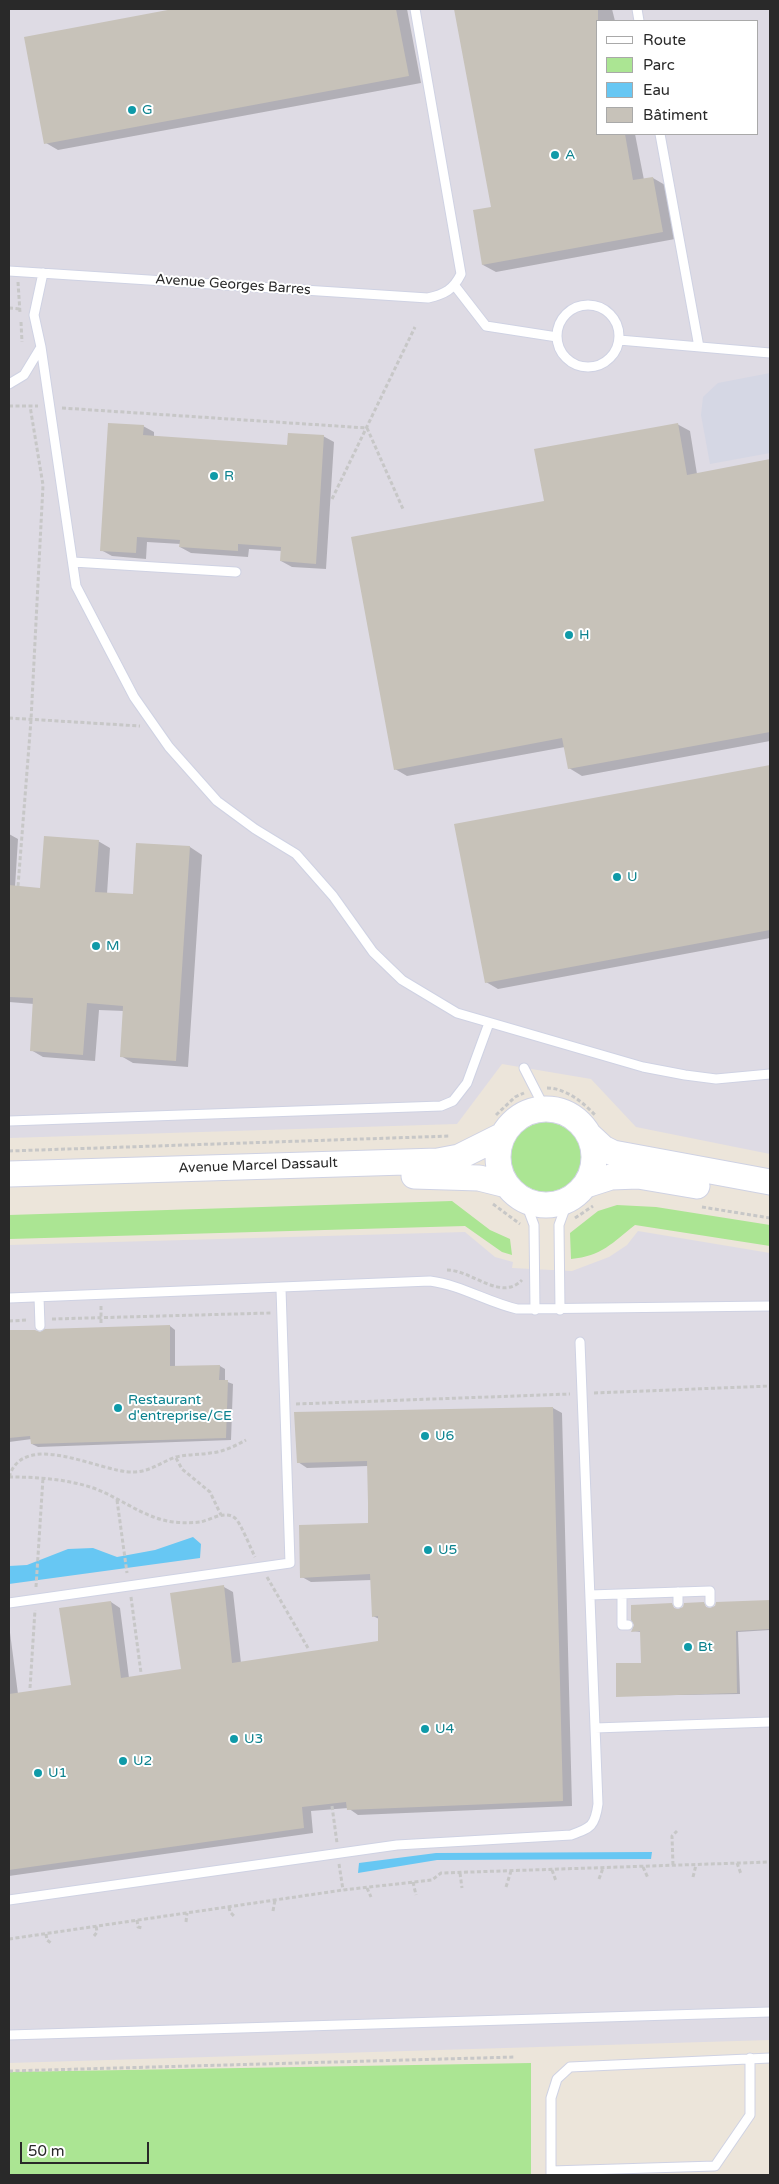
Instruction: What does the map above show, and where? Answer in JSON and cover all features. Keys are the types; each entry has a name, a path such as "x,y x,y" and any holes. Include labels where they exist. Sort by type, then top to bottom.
{"main road":[{"path":"596,1128 581,1124 571,1116 558,1111 540,1099 532,1111 519,1117 509,1126 498,1127 498,1161 500,1174 506,1186 515,1195 526,1201 547,1205 585,1195 611,1177 638,1176 770,1199"},
{"name":"Avenue Marcel Dassault","path":"9,1174 438,1161 459,1157 498,1127"},
{"path":"596,1128 603,1148 613,1153 770,1182"},
{"path":"585,1195 592,1173 596,1128"},
{"name":"Avenue Marcel Dassault","path":"9,1188 429,1176 479,1178 506,1186"}],"lane":[{"path":"415,9 461,274 455,286 486,326 556,337"},
{"path":"660,135 699,347"},
{"name":"Avenue Georges Barres","path":"13,271 428,298 444,294 455,286"},
{"path":"43,273 34,315 41,347 76,586 134,697 169,747 218,801 255,829 296,854 333,896 373,952 402,980 457,1013 643,1067 684,1075 716,1079 770,1074"},
{"path":"588,304 598,306 607,311 615,319 619,329 619,340 616,350 610,359 600,365 590,367 580,366 563,356 556,337 558,327 569,311 578,306 588,304"},
{"path":"619,340 770,353"},
{"path":"9,384 24,375 41,347"},
{"path":"73,562 236,572"},
{"path":"9,1121 440,1106 453,1101 466,1083 489,1023"},
{"path":"524,1068 540,1099"},
{"path":"560,1310 560,1228 585,1195"},
{"path":"526,1201 534,1228 535,1310"},
{"path":"9,1298 281,1289 430,1281 448,1283 495,1304 517,1309 560,1310 770,1306"},
{"path":"9,1603 290,1563 281,1289"},
{"path":"39,1297 40,1323"},
{"path":"9,1900 397,1844 571,1835 588,1829 596,1819 598,1804 580,1342"},
{"path":"590,1595 710,1591 710,1602"},
{"path":"678,1592 678,1603"},
{"path":"622,1594 622,1625 628,1625"},
{"path":"595,1728 770,1722"},
{"path":"9,2035 770,2012"},
{"path":"750,2058 750,2115 715,2166 551,2173 551,2098 557,2079 570,2067 750,2058 770,2058"}],"path":[{"path":"13,271 20,308 22,342"},
{"path":"9,308 20,308"},
{"path":"332,498 415,326"},
{"path":"9,406 367,428"},
{"path":"18,886 31,720 43,485 30,406"},
{"path":"367,428 403,509"},
{"path":"9,718 142,726 152,723"},
{"path":"498,1127 515,1097 540,1099 552,1088 570,1094 589,1108 596,1128"},
{"path":"9,1151 456,1136"},
{"path":"479,1178 489,1198 495,1205 520,1225 534,1228"},
{"path":"560,1228 585,1195"},
{"path":"696,1206 770,1218"},
{"path":"9,1321 40,1323 282,1312"},
{"path":"285,1405 770,1386"},
{"path":"246,1440 212,1453 188,1454 150,1470 135,1472 122,1472 71,1458 40,1455 25,1457 16,1462 9,1477 42,1478 72,1482 97,1489 151,1517 171,1522 202,1521 221,1515 236,1519 260,1567 308,1648"},
{"path":"176,1458 182,1469 210,1492 221,1515"},
{"path":"30,1688 42,1478"},
{"path":"332,1806 343,1890"},
{"path":"673,1866 672,1836 677,1831"},
{"path":"9,1939 343,1890 432,1880 441,1873 770,1862"},
{"path":"737,1863 741,1874"},
{"path":"692,1877 696,1865"},
{"path":"644,1866 648,1878"},
{"path":"599,1879 603,1868"},
{"path":"552,1870 556,1881"},
{"path":"506,1887 511,1871"},
{"path":"460,1873 462,1888"},
{"path":"413,1882 416,1895"},
{"path":"367,1888 371,1897"},
{"path":"273,1911 275,1900"},
{"path":"229,1907 230,1912 234,1916"},
{"path":"186,1922 187,1913"},
{"path":"137,1920 138,1927 143,1928"},
{"path":"94,1936 97,1932 96,1926"},
{"path":"46,1934 47,1940 51,1943"},
{"path":"9,2071 515,2057"}],"shaded area":[{"path":"9,9 770,9 770,1154 636,1127 591,1079 502,1064 457,1124 9,1138"},
{"path":"770,373 770,453 710,464 701,415 703,397 718,383"},
{"path":"638,1231 770,1253 770,2040 9,2063 9,1245 465,1232 495,1257 513,1262 512,1268 572,1271 609,1257 627,1245"}],"green space":[{"path":"553,1122 566,1128 575,1137 579,1143 581,1157 579,1171 571,1182 560,1190 539,1192 532,1190 521,1182 513,1171 511,1150 513,1143 521,1132 532,1124"},
{"path":"452,1201 490,1230 510,1239 512,1255 502,1252 465,1226 9,1239 9,1215"},
{"path":"617,1205 656,1207 770,1225 770,1246 635,1225 599,1252 571,1259 570,1233 598,1211"},
{"path":"531,2063 531,2175 9,2175 9,2072"}],"water":[{"path":"193,1537 201,1544 200,1558 9,1584 9,1566 27,1565 68,1549 93,1548 117,1557 155,1550"},
{"path":"652,1852 651,1859 437,1860 358,1873 359,1863 436,1853"}],"building":[{"name":"G","path":"173,9 396,9 409,76 44,144 24,37"},
{"name":"A","path":"454,9 598,9 598,20 596,20 596,135 625,135 633,180 653,177 663,232 482,265 473,210 491,207"},
{"path":"108,423 144,425 143,435 287,445 288,433 324,435 316,564 280,561 281,547 238,544 238,551 179,547 180,540 137,537 136,553 100,551"},
{"name":"H","path":"678,423 687,475 770,459 770,732 568,769 562,738 394,770 351,537 544,501 534,449"},
{"name":"U","path":"770,765 770,930 485,983 454,824"},
{"name":"M","path":"44,836 99,840 95,892 133,894 136,843 190,846 176,1061 120,1057 123,1006 87,1003 83,1055 30,1051 33,998 9,997 9,885 40,888"},
{"name":"Restaurant d'entreprise/CE","path":"170,1325 170,1366 220,1365 219,1380 228,1380 226,1438 31,1444 30,1436 9,1438 9,1330 35,1330 40,1332 45,1329"},
{"path":"553,1407 563,1801 347,1810 346,1802 302,1807 304,1828 9,1870 9,1694 71,1685 59,1608 111,1601 121,1678 181,1669 170,1593 224,1585 232,1663 378,1641 378,1616 372,1617 370,1574 300,1578 299,1525 368,1523 367,1461 297,1463 294,1412"},
{"name":"Bt","path":"770,1600 770,1629 736,1631 737,1693 616,1697 616,1663 641,1663 640,1631 631,1632 634,1625 631,1620 631,1605 672,1603 674,1608 678,1609 683,1607 684,1603 704,1602 706,1607 710,1608 715,1606 716,1602"}],"place":[{"name":"G","path":"132,110"},
{"name":"A","path":"555,155"},
{"name":"R","path":"214,476"},
{"name":"H","path":"569,635"},
{"name":"U","path":"617,877"},
{"name":"M","path":"96,946"},
{"name":"Restaurant d'entreprise/CE","path":"118,1408"},
{"name":"U6","path":"425,1436"},
{"name":"U5","path":"428,1550"},
{"name":"Bt","path":"688,1647"},
{"name":"U4","path":"425,1729"},
{"name":"U3","path":"234,1739"},
{"name":"U2","path":"123,1761"},
{"name":"U1","path":"38,1773"}]}
